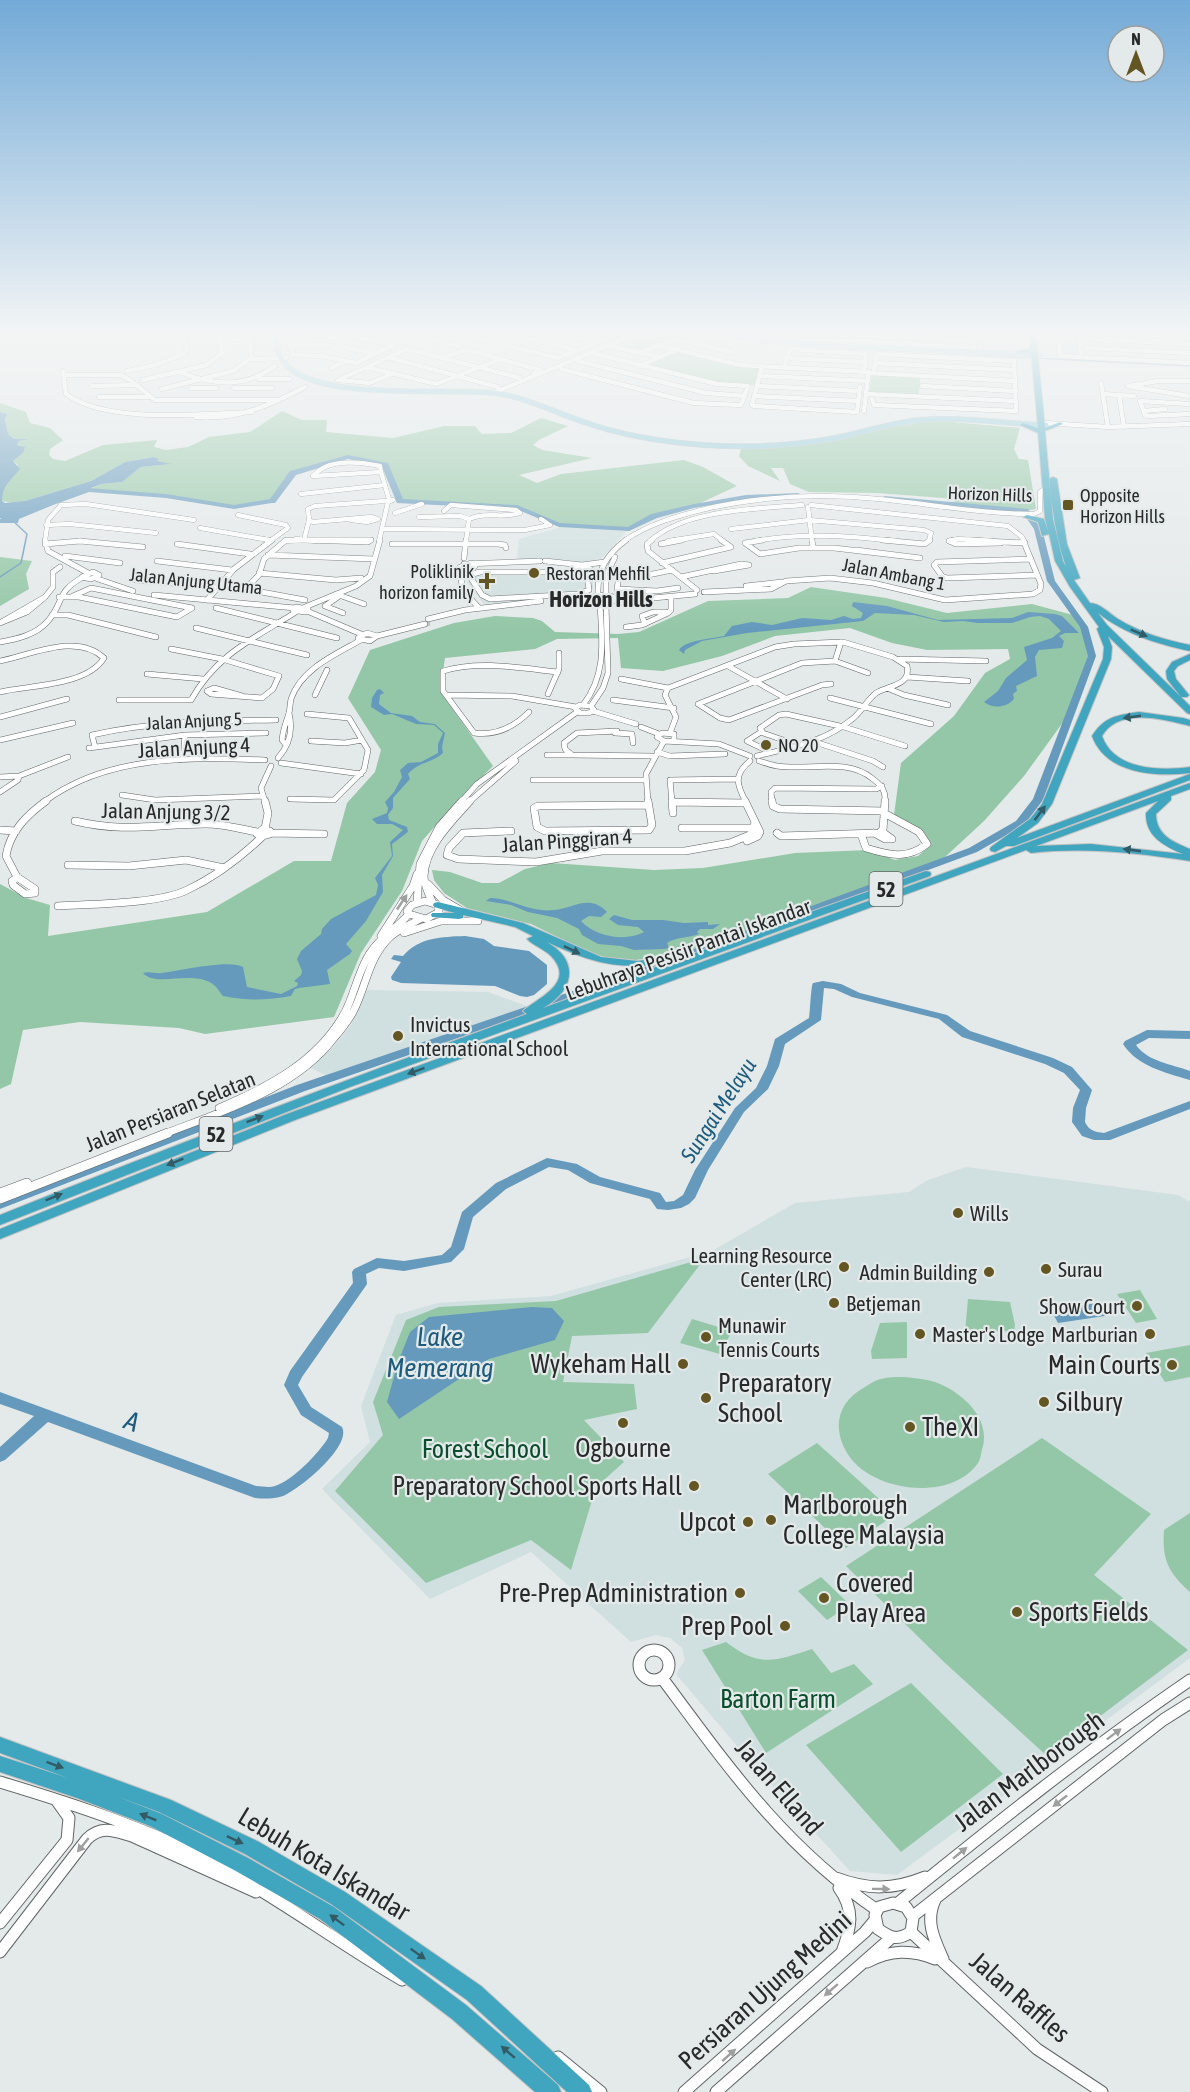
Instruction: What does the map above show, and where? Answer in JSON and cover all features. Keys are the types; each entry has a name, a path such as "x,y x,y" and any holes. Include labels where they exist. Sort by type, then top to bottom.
{"highway":[{"path":"1045,433 1048,519 1055,550 1068,579 1127,650 1190,711"},
{"path":"999,852 1034,821 1047,804 1107,658 1107,643 1073,573 1059,519 1046,433"},
{"path":"1027,517 1044,524 1046,539 1055,550"},
{"path":"1091,607 1133,631 1156,640 1190,648"},
{"path":"1091,607 1187,698"},
{"path":"1187,698 1174,683 1170,671 1175,664 1190,657"},
{"path":"1190,723 1156,716 1127,717 1105,725 1097,736 1100,747 1107,754 1130,766 1161,772 1190,770"},
{"name":"Lebuhraya Pesisir Pantai Iskandar","path":"0,1234 280,1122 999,852 1190,777"},
{"name":"Lebuhraya Pesisir Pantai Iskandar","path":"0,1220 177,1148 502,1027 1190,786"},
{"path":"1174,792 1151,813 1151,823 1155,832 1165,841 1190,853"},
{"path":"999,852 1089,846 1190,858"},
{"path":"436,908 469,913 527,928 584,955 604,961 637,964 698,957"},
{"path":"436,908 510,929 556,953 565,967 563,984 556,994 502,1027"},
{"name":"Lebuh Kota Iskandar","path":"0,1745 165,1806 252,1848 338,1898 474,1994 582,2092"},
{"name":"Lebuh Kota Iskandar","path":"0,1764 79,1790 156,1820 241,1863 327,1913 459,2012 551,2092"}],"main road":[{"path":"618,433 703,445 757,446 816,441 851,433"},
{"path":"635,433 702,443 756,444 812,439 839,433"}],"street":[{"path":"119,700 185,702 192,699 203,679 222,659 296,610 338,595 370,576 381,530 393,501 385,485 380,466 353,460 318,470 313,476 381,472"},
{"path":"301,494 385,485"},
{"name":"Horizon Hills","path":"598,595 598,576 605,562 622,543 642,530 719,504 795,496 842,496 944,508 1034,513 1040,511 1040,492 1046,487"},
{"name":"Horizon Hills","path":"606,595 606,576 611,563 627,544 659,525 722,506 795,498 841,499 1059,519"},
{"path":"305,536 309,520 308,509 312,507 393,501 413,505"},
{"path":"0,642 38,629 52,615 58,597 66,587 86,575 51,554 45,544 47,519 56,510 76,504 194,520"},
{"path":"395,513 413,505 422,504"},
{"path":"451,505 516,510 520,513 513,516 480,515 469,519 443,514 451,505"},
{"path":"807,506 813,547"},
{"path":"696,592 648,551 647,544 653,537 675,525 711,515 807,506 1002,525 1019,532 1025,543 1031,559 1037,575 951,578 942,576 934,565 937,562 1031,559"},
{"path":"207,600 232,570 288,527 238,514"},
{"path":"419,517 478,514"},
{"path":"469,519 459,579 479,608"},
{"path":"381,530 525,530 550,525 541,519"},
{"path":"309,520 351,520"},
{"path":"731,529 809,520 852,522 931,533 928,542 924,544 848,535 810,534 783,536 745,544 760,554 813,547 856,550 920,558 915,560 856,550"},
{"path":"46,525 70,524 156,533"},
{"path":"200,528 269,540"},
{"path":"662,563 731,547 714,534 662,542 661,544 695,537"},
{"path":"1001,543 958,539 949,541 956,544 1025,543"},
{"path":"341,540 286,540 262,562 259,573 245,589 306,606 361,637 373,640 375,635 479,608 539,601 591,599 598,595 606,595 614,599 646,598"},
{"path":"45,544 57,541 80,541 143,547"},
{"path":"177,544 250,554"},
{"path":"392,544 502,544 506,548"},
{"path":"268,555 374,560"},
{"path":"64,556 120,563"},
{"path":"71,564 83,558"},
{"path":"156,561 232,570"},
{"path":"463,564 542,561 571,566 591,566 605,562"},
{"path":"681,577 749,565 744,563 714,571"},
{"path":"463,564 474,568 579,572 587,574 589,590 578,594 497,599 482,595 470,596"},
{"path":"482,595 474,586 471,578 473,574 480,572 525,569 552,564 583,567 594,571 598,576"},
{"path":"0,623 45,597 53,587 53,572 60,567"},
{"path":"672,570 648,575 619,576 617,590 657,591 678,588"},
{"name":"Jalan Anjung Utama","path":"86,575 98,573 95,578 138,592 296,610"},
{"path":"259,573 336,580 361,578"},
{"name":"Jalan Ambang 1","path":"696,592 771,589 786,581 813,578 847,579 945,600 1033,594 1041,587 1037,575"},
{"path":"136,580 216,587"},
{"path":"58,597 73,596 177,617 192,608 91,588 73,596"},
{"path":"653,598 671,598 696,592"},
{"path":"338,595 364,604"},
{"path":"338,595 325,606 343,613"},
{"path":"626,627 645,624 671,612 671,598"},
{"path":"591,599 592,602 603,604 612,603 614,599"},
{"path":"436,908 424,878 426,866 447,828 484,786 578,711 596,688 601,673 603,604"},
{"path":"384,939 413,886 420,864 439,827 477,784 578,711 592,708 608,673 603,604"},
{"path":"216,608 337,638"},
{"path":"52,615 68,615 156,638"},
{"path":"196,628 308,655"},
{"path":"279,760 291,740 292,726 288,713 291,699 302,680 325,660 361,637"},
{"path":"836,661 841,642"},
{"path":"621,679 668,688 782,645 841,642 900,659 986,661"},
{"path":"0,661 68,646 92,648 104,658 100,667 85,675 0,693"},
{"path":"171,650 222,659 279,676 267,696 242,696 211,694 207,691 216,689 242,696"},
{"path":"548,693 558,672 559,653"},
{"path":"900,659 908,668 907,677"},
{"path":"831,684 822,685 729,720 720,718 698,703 802,663 836,661 868,673"},
{"path":"728,666 787,699"},
{"path":"529,712 504,730 479,734 472,732 444,691 443,674 449,669 499,667 558,672"},
{"path":"315,695 327,670"},
{"path":"147,674 203,679"},
{"path":"682,828 755,825 737,778 741,768 770,752 815,742 834,734 855,718 876,694 898,684 907,677 968,681"},
{"path":"302,680 322,682"},
{"path":"647,805 538,806 533,812 540,830 644,832 651,829 644,780 655,754 664,741 672,736 676,723 674,708 665,695 668,688"},
{"path":"887,688 904,695 948,705"},
{"path":"447,695 495,693 522,696 578,711"},
{"path":"830,698 931,724"},
{"path":"0,717 67,699"},
{"path":"613,700 658,708 674,708"},
{"path":"583,705 659,734 729,746 754,759 777,766 857,768 882,786 886,794 882,831"},
{"path":"290,799 334,800 364,770 368,750 349,718 307,714"},
{"path":"761,732 760,728 781,714 844,727 905,746"},
{"name":"Jalan Anjung 5","path":"266,733 185,735 92,747 92,735 126,729 182,722 276,720"},
{"path":"2,738 73,723"},
{"path":"572,756 567,753 564,744 571,735 616,732 632,734 633,743"},
{"path":"761,732 789,742"},
{"path":"761,732 747,741 770,752"},
{"path":"659,734 658,738 664,741"},
{"path":"183,760 185,735"},
{"path":"311,741 345,743 362,740"},
{"path":"815,742 873,761 884,768"},
{"path":"547,755 725,754"},
{"path":"0,777 19,776 68,757"},
{"name":"Jalan Anjung 4","path":"17,877 6,856 16,831 36,808 74,784 129,767 183,760 268,763"},
{"path":"58,906 144,900 173,894 197,886 224,868 244,854 264,832 268,813 262,796 268,763 279,760 361,774"},
{"path":"0,792 18,780 19,776"},
{"path":"673,813 670,780 737,778"},
{"path":"532,780 644,780"},
{"path":"861,834 866,848 894,858 918,853 927,844 919,832 884,812 780,809 773,806 771,792 775,788 876,789 882,786"},
{"path":"122,795 155,800 186,797 262,796"},
{"path":"673,802 745,803"},
{"name":"Jalan Anjung 3/2","path":"75,821 100,827 125,829 208,824 264,832 324,834"},
{"name":"Jalan Pinggiran 4","path":"511,831 459,835 449,848 447,855 452,859 469,860 486,866 497,861 541,861 607,850 685,851 747,841 758,837 760,832 755,825"},
{"path":"0,830 16,831"},
{"path":"874,833 885,839 892,839 882,831"},
{"path":"816,835 882,831"},
{"path":"68,865 116,866 185,858 203,860 224,868"},
{"path":"420,864 417,902 436,908"},
{"path":"424,878 432,891 443,900 469,913"},
{"name":"Jalan Persiaran Selatan","path":"0,1193 226,1105 256,1091 299,1064 338,1024 346,1011 368,955 400,924 409,914 409,908 417,902"},
{"name":"Jalan Persiaran Selatan","path":"0,1199 232,1108 281,1083 305,1067 345,1026 384,939 436,908"},
{"path":"409,914 420,919"},
{"path":"384,939 441,921 478,921"},
{"name":"Jalan Elland","path":"662,1678 780,1830 876,1915"},
{"name":"Jalan Marlborough","path":"898,1903 1149,1708 1190,1680"},
{"name":"Jalan Marlborough","path":"913,1916 1163,1720 1190,1702"},
{"path":"0,1782 54,1798 168,1841 219,1866 287,1905 381,1968 459,2012"},
{"path":"0,1923 67,1840 71,1829 70,1818 67,1809 54,1798"},
{"path":"0,1952 87,1839 94,1832 102,1829 126,1834 287,1905"},
{"path":"829,1875 854,1885 889,1890 933,1874"},
{"path":"829,1875 849,1900 852,1915 850,1933 841,1954"},
{"path":"938,1895 933,1904 930,1925 945,1963"},
{"name":"Persiaran Ujung Medini","path":"684,2092 865,1932 888,1902 898,1903"},
{"path":"898,1903 907,1908 913,1916 914,1925 911,1932"},
{"name":"Persiaran Ujung Medini","path":"876,1915 881,1933 891,1938 900,1939 911,1932"},
{"name":"Jalan Raffles","path":"911,1932 1037,2049 1102,2092"},
{"name":"Persiaran Ujung Medini","path":"716,2092 891,1938"},
{"path":"856,1968 872,1959 910,1950 924,1953 945,1963"},
{"path":"525,2038 557,2057 601,2092"}],"shaded area":[{"path":"562,527 627,531 597,563 590,565 565,561 517,560 519,539"},
{"path":"478,569 580,569 592,574 593,589 583,596 484,604 467,582 467,574"},
{"name":"Invictus International School","path":"365,990 488,992 532,1008 331,1078 309,1067 333,1047 351,1025"},
{"name":"Marlborough College Malaysia","path":"966,1167 1178,1195 1190,1202 1190,1658 897,1875 850,1871 748,1759 676,1674 685,1660 682,1648 670,1638 656,1635 631,1642 531,1552 430,1599 322,1489 370,1442 361,1406 396,1315 438,1303 551,1296 712,1251 795,1203 909,1192 928,1180"}],"green space":[{"path":"55,433 63,440 50,449 49,455 53,459 65,461 103,445 157,440 154,447 166,450 188,447 209,437 245,433 333,433 393,438 416,433 554,433 533,445 542,450 592,458 519,475 537,483 561,474 684,460 703,467 737,486 694,506 654,516 629,529 559,525 517,507 400,501 385,465 348,457 293,473 272,501 234,507 166,496 88,490 101,484 122,482 141,467 168,464 156,461 158,459 154,457 125,462 91,481 15,503 1,501 2,495 18,465 13,461 23,453 22,446 17,445 19,441 30,439 14,439 8,434"},
{"path":"862,433 1019,433 1014,449 1019,459 1028,460 1036,509 1025,511 949,507 956,499 877,493 809,492 790,484 783,468 771,468 780,481 748,466 739,456 741,449 812,444"},
{"path":"0,557 32,561 26,574 29,589 0,606"},
{"path":"811,587 886,598 947,613 1032,604 1073,615 1084,628 1088,641 1088,657 1069,714 1024,776 984,821 945,857 919,869 694,950 636,960 605,957 586,951 531,924 467,908 444,893 434,880 432,870 450,872 482,883 499,883 525,869 551,863 654,870 703,868 795,853 869,850 895,860 918,856 931,845 923,831 894,815 901,763 954,716 985,673 1010,659 1008,649 927,650 892,643 850,628 775,636 722,656 663,671 621,668 618,638 557,639 535,649 445,658 440,691 493,766 422,841 402,891 361,953 334,1017 205,1034 179,1028 80,1022 23,1030 11,1084 0,1089 0,884 26,898 50,905 48,936 207,912 294,861 331,861 347,803 375,772 381,750 348,698 370,650 454,623 495,616 533,618 542,621 555,632 618,634 639,632 708,601 788,598"},
{"name":"Forest School","path":"705,1258 648,1333 572,1336 563,1382 634,1384 637,1409 584,1420 624,1462 596,1487 571,1570 531,1540 426,1583 335,1491 383,1435 373,1402 406,1320 439,1307 556,1301"},
{"name":"Show Court","path":"1140,1290 1157,1319 1136,1323 1117,1294"},
{"path":"968,1299 1010,1302 1015,1325 1014,1331 965,1332"},
{"name":"Munawir Tennis Courts","path":"692,1319 732,1331 720,1354 680,1343"},
{"path":"907,1322 907,1358 872,1359 871,1351 880,1323"},
{"name":"Main Courts","path":"1190,1345 1190,1377 1165,1382 1146,1353"},
{"name":"The XI","path":"904,1377 927,1380 945,1386 963,1398 977,1415 984,1435 983,1446 979,1461 966,1475 950,1483 913,1488 876,1478 849,1456 843,1446 839,1426 843,1408 848,1400 877,1380"},
{"name":"Sports Fields","path":"1042,1438 1151,1514 1094,1575 1188,1650 1047,1756 944,1662 846,1566"},
{"path":"817,1443 896,1514 846,1548 768,1474"},
{"path":"1190,1513 1190,1592 1176,1578 1168,1565 1164,1550 1164,1530"},
{"name":"Covered Play Area","path":"821,1577 850,1605 827,1620 798,1591"},
{"name":"Barton Farm","path":"726,1642 748,1656 768,1660 788,1657 812,1649 831,1673 854,1664 873,1684 766,1753 702,1650"},
{"path":"911,1683 1003,1774 901,1852 806,1745"}],"water":[{"path":"0,433 8,433 14,439 30,439 19,441 17,445 25,447 23,453 13,461 20,469 5,487 2,501 5,503 25,501 91,481 125,462 154,457 159,459 157,461 171,464 141,467 122,482 101,484 16,518 15,521 6,522 0,518"},
{"path":"853,602 887,606 938,620 1012,618 1028,612 1055,614 1062,616 1079,633 1065,633 1059,636 1064,641 1062,648 1039,650 1035,657 1037,676 1016,686 1014,699 999,706 991,706 984,702 998,691 1006,678 1027,660 1024,647 1052,638 1061,631 1049,619 1040,616 1012,623 944,622 914,615 875,613 863,621 747,633 702,641 685,650 684,654 679,650 692,642 724,636 732,626 752,622 772,625 802,618 831,620 844,616 853,619 861,618 863,613 852,606"},
{"path":"380,689 384,693 380,695 379,704 391,713 412,716 420,722 435,724 445,733 443,753 412,770 408,774 410,779 393,798 393,808 388,815 389,820 407,827 408,832 392,844 393,856 382,875 383,892 366,921 346,944 352,951 327,970 330,984 295,989 291,996 265,999 232,998 223,996 215,986 196,978 157,979 143,973 236,965 243,967 247,987 281,994 297,986 298,983 294,981 302,971 297,959 301,951 321,934 322,929 331,919 376,895 378,885 375,878 392,856 390,842 403,830 392,824 377,824 372,819 387,813 388,808 385,802 394,792 402,777 400,770 408,763 421,762 438,753 438,744 443,733 434,725 416,724 392,714 384,715 371,707 372,698"},
{"path":"490,898 545,910 561,909 580,903 594,904 607,912 601,917 589,916 581,921 594,931 611,936 628,937 644,932 638,927 618,925 609,919 614,915 632,920 720,924 713,929 700,929 697,932 699,934 670,941 667,943 669,948 634,950 621,946 598,944 582,935 579,929 557,918 528,912 511,905 486,901"},
{"path":"465,936 484,939 494,946 529,951 547,965 547,984 534,995 527,997 495,986 401,983 392,980 391,977 401,962 391,959 394,955 403,956 416,945 431,939"},
{"path":"1104,1302 1111,1315 1058,1323 1051,1310"},
{"name":"Lake Memerang","path":"532,1307 552,1308 564,1321 555,1340 489,1359 399,1419 387,1402 398,1362 410,1332 429,1317"}],"waterway":[{"path":"0,521 15,521 16,518 50,503 88,490 166,496 234,507 272,501 293,473 348,457 385,465 400,501 517,507 559,525 629,529 654,516 694,506 746,497 798,495"},
{"path":"0,1205 301,1088 691,954 973,850 1020,823 1038,800 1092,656 1084,627 1051,581 1038,529 1025,511 887,498"},
{"path":"0,577 21,563 27,534 13,521"},
{"name":"Sungai Melayu","path":"0,1398 255,1492 270,1493 286,1488 314,1465 336,1438 337,1431 306,1411 291,1385 295,1375 360,1284 359,1272 377,1263 404,1266 446,1259 457,1249 467,1215 501,1186 547,1162 572,1167 595,1180 655,1196 662,1206 681,1203 690,1194 702,1170 741,1108 762,1089 773,1066 779,1042 815,1020 818,1002 817,986 823,984 837,986 856,995 943,1017 966,1034 1049,1061 1068,1070 1086,1090 1078,1116 1079,1122 1086,1133 1094,1136 1105,1137 1190,1105"},
{"name":"Sungai Melayu","path":"1190,1035 1147,1034 1129,1044 1133,1051 1147,1061 1190,1076"},
{"path":"0,1456 45,1415"}],"tunnel":[{"path":"425,624 432,623"}],"place":[{"name":"Opposite Horizon Hills","path":"1068,505"},
{"name":"Restoran Mehfil","path":"534,573"},
{"name":"Poliklinik horizon family","path":"487,581"},
{"name":"NO 20","path":"766,745"},
{"name":"Invictus International School","path":"398,1036"},
{"name":"Wills","path":"958,1213"},
{"name":"Learning Resource Center (LRC)","path":"844,1267"},
{"name":"Surau","path":"1046,1269"},
{"name":"Admin Building","path":"989,1272"},
{"name":"Betjeman","path":"834,1303"},
{"name":"Show Court","path":"1137,1306"},
{"name":"Master's Lodge","path":"920,1334"},
{"name":"Marlburian","path":"1150,1334"},
{"name":"Munawir Tennis Courts","path":"706,1337"},
{"name":"Wykeham Hall","path":"683,1364"},
{"name":"Main Courts","path":"1172,1365"},
{"name":"Preparatory School","path":"706,1398"},
{"name":"Silbury","path":"1044,1402"},
{"name":"Ogbourne","path":"623,1423"},
{"name":"The XI","path":"910,1427"},
{"name":"Preparatory School Sports Hall","path":"694,1486"},
{"name":"Marlborough College Malaysia","path":"771,1520"},
{"name":"Upcot","path":"748,1522"},
{"name":"Pre-Prep Administration","path":"740,1593"},
{"name":"Covered Play Area","path":"824,1598"},
{"name":"Sports Fields","path":"1017,1612"},
{"name":"Prep Pool","path":"785,1626"}],"district":[{"name":"Horizon Hills","path":"601,599"}],"water label":[{"name":"A","path":"132,1421"}]}
